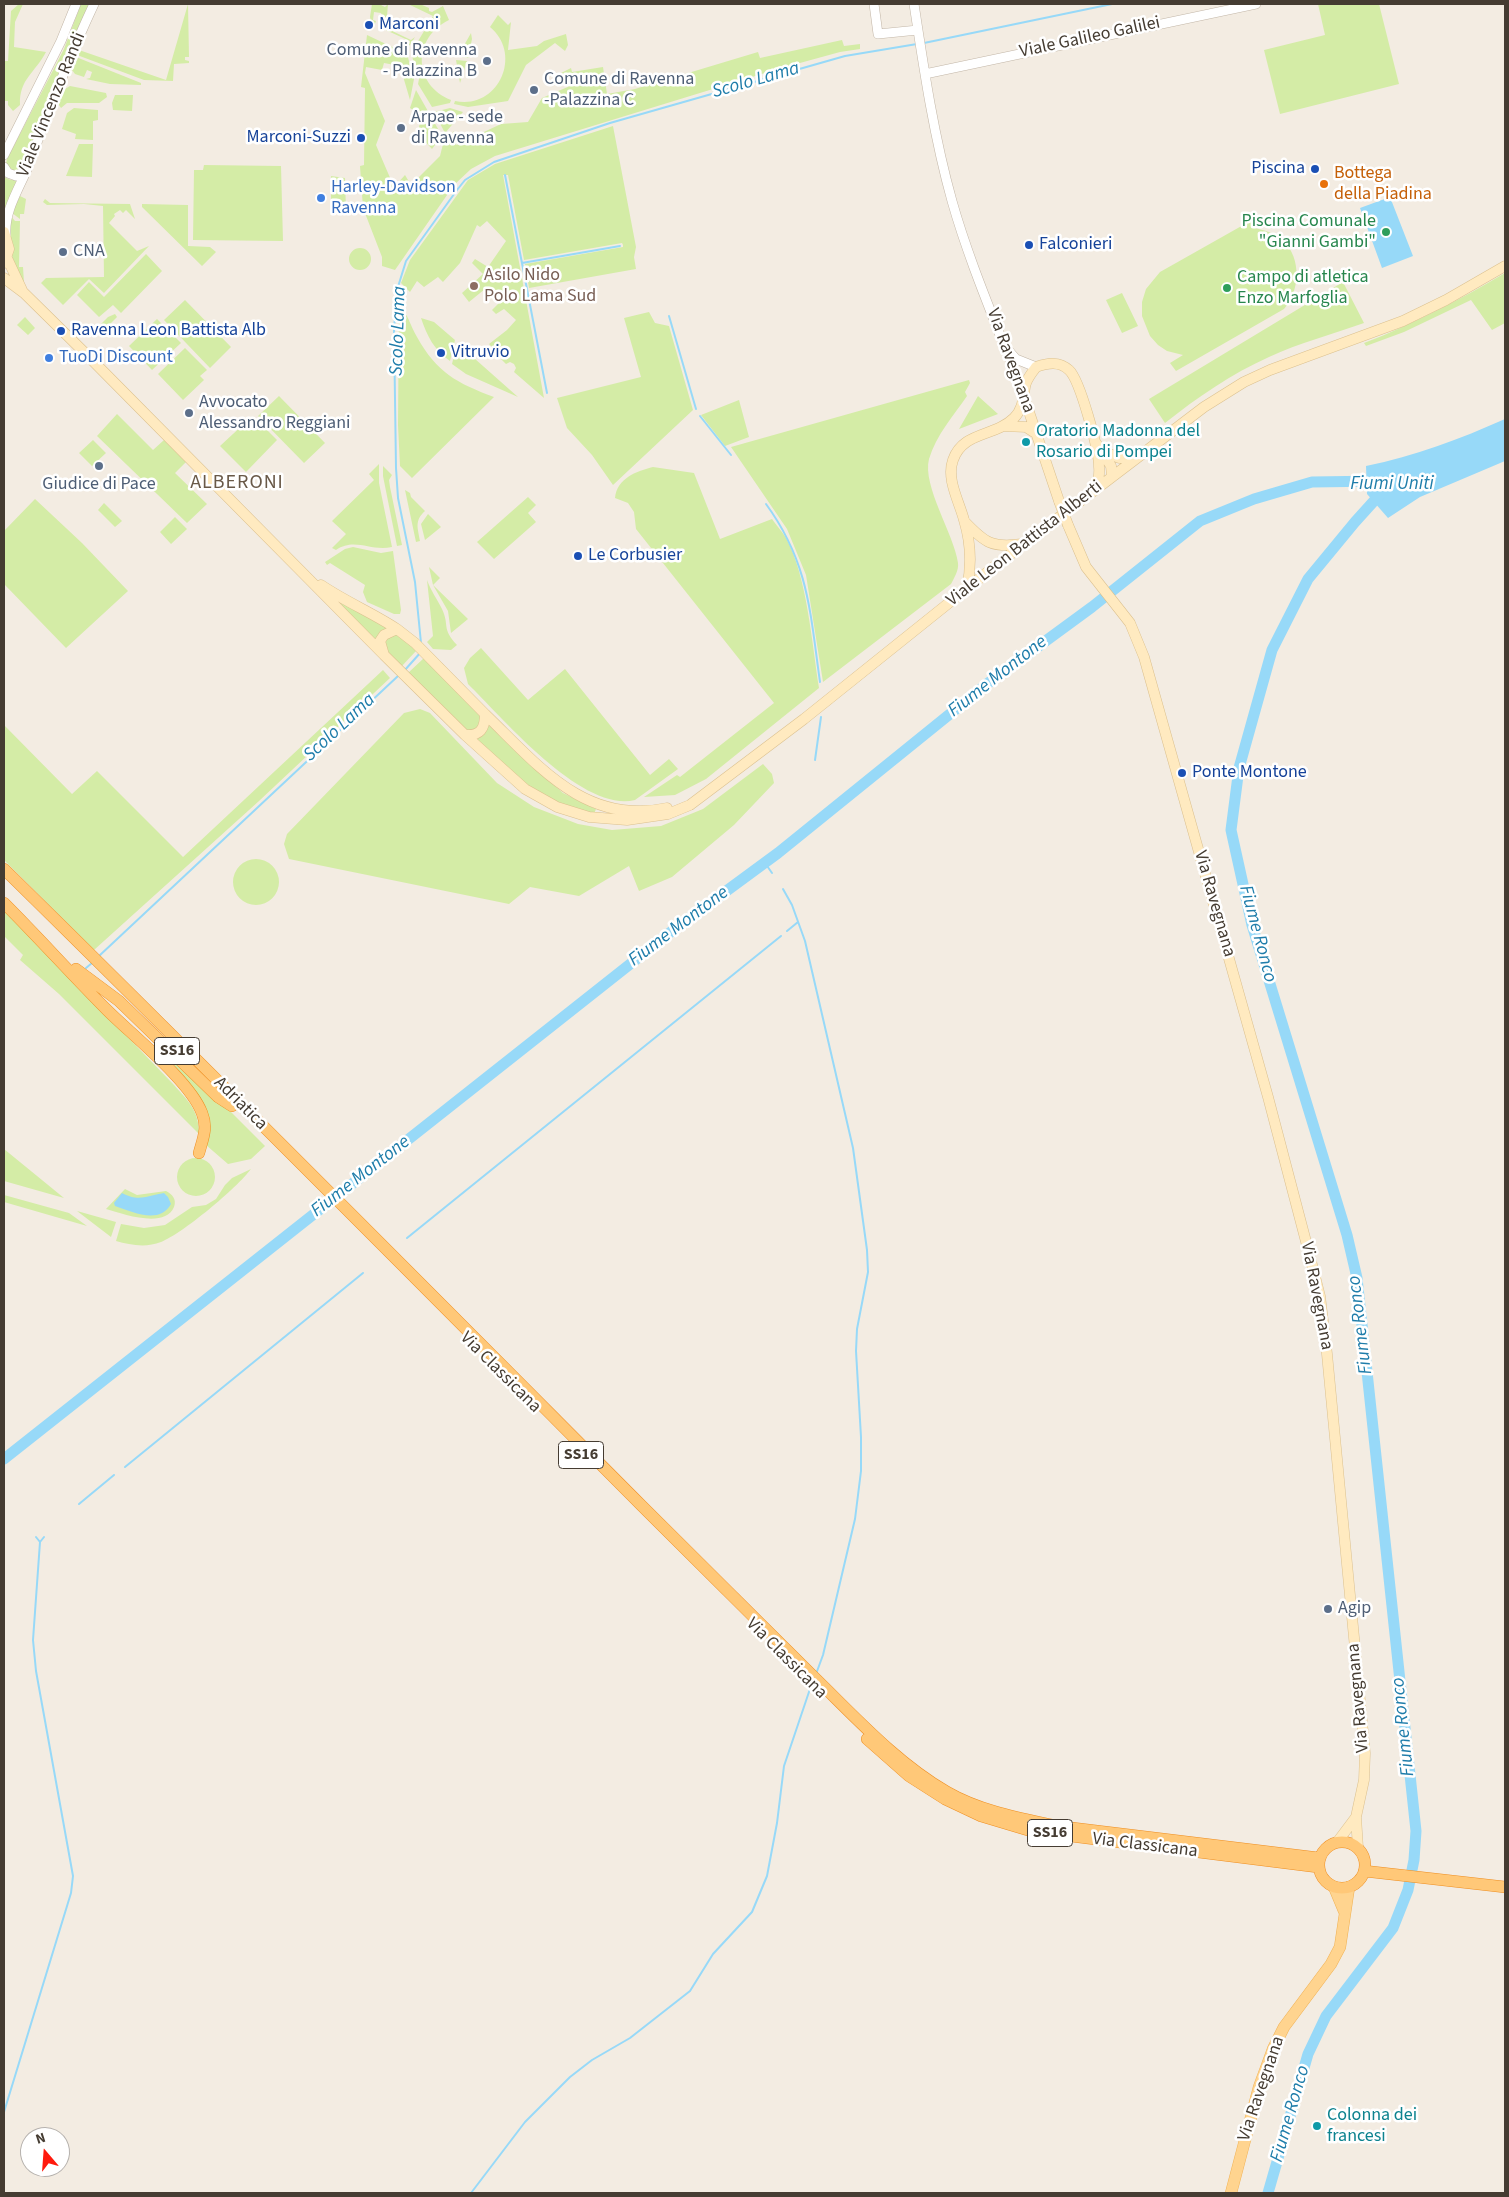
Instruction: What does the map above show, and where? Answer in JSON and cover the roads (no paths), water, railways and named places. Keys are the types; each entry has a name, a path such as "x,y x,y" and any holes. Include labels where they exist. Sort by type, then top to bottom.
{"highway":[{"name":"Adriatica","path":"4,869 82,951"},
{"name":"Adriatica","path":"4,878 100,968 368,1235"},
{"path":"4,903 106,1009 168,1068 193,1098 201,1110 206,1126 199,1153"},
{"path":"51,950 119,1002 218,1098 232,1106"},
{"name":"Adriatica","path":"100,968 232,1106 260,1128"},
{"name":"Via Classicana","path":"368,1235 824,1692 872,1734 947,1792 1000,1814 1056,1826 1319,1863"},
{"path":"1338,1842 1345,1842 1358,1848 1363,1855 1365,1867 1359,1881 1349,1887 1334,1887 1322,1877 1319,1863 1326,1847 1338,1842"},
{"path":"1365,1867 1458,1878 1505,1880"},
{"path":"1458,1878 1505,1887"}],"main road":[{"path":"5,233 8,244 5,261 24,293"},
{"name":"Viale Leon Battista Alberti","path":"384,655 465,736 525,789 557,807 589,816 627,820 668,814 690,805 703,796 804,719 993,567 1204,407 1244,382 1296,359 1402,321 1446,300 1505,266"},
{"path":"4,278 24,293 384,655"},
{"path":"967,588 971,560 965,521 952,482 952,461 957,451 971,438 1004,426 1017,415 1025,400 1025,386 1036,366 1050,363 1060,364 1073,374 1099,446 1111,466 1112,476"},
{"name":"Via Ravegnana","path":"1025,400 1059,501 1086,567 1123,614 1136,634 1144,657 1268,1097 1320,1296 1364,1743 1364,1780 1356,1817 1358,1848"},
{"path":"1004,426 1026,427 1037,434"},
{"path":"1099,446 1119,458 1138,457"},
{"path":"1096,490 1100,465 1099,446"},
{"path":"1100,465 1112,476"},
{"path":"965,521 977,534 992,545 1024,544"},
{"path":"971,560 993,567 994,554 992,545"},
{"path":"302,572 341,599 397,629"},
{"path":"384,655 380,641 384,635 397,629"},
{"name":"Viale Leon Battista Alberti","path":"397,629 416,644 552,778 572,793 589,802 632,812 656,810 703,796"},
{"path":"465,736 473,736 482,730 485,724 485,714"},
{"name":"Via Ravegnana","path":"1338,1842 1356,1817"},
{"name":"Via Ravegnana","path":"1334,1887 1344,1911"},
{"name":"Via Ravegnana","path":"1231,2193 1259,2087 1273,2049 1284,2027 1331,1964 1340,1947 1349,1887"}],"street":[{"name":"Viale Vincenzo Randi","path":"4,155 62,41 76,4"},
{"name":"Viale Vincenzo Randi","path":"5,233 8,213 62,76 94,4"},
{"path":"874,4 878,34 918,30"},
{"name":"Via Ravegnana","path":"914,4 925,74 952,201 966,246 1025,400"},
{"name":"Viale Galileo Galilei","path":"925,74 1256,4"},
{"path":"4,167 8,173 16,176 24,173 27,168"},
{"path":"1004,341 1016,359 1036,366"}],"water":[{"name":"Piscina Comunale \"Gianni Gambi\"","path":"1390,197 1413,256 1382,268 1360,208"},
{"name":"Fiumi Uniti","path":"1505,419 1505,461 1420,497 1388,518 1367,494 1366,466 1437,446"},
{"path":"122,1193 138,1198 164,1193 171,1204 160,1214 137,1214 115,1206 114,1203"}],"waterway":[{"name":"Scolo Lama","path":"924,43 1112,4"},
{"name":"Scolo Lama","path":"421,643 415,582 398,498 394,329 397,290 406,261 465,180 494,162 610,123 845,56 917,44"},
{"path":"505,175 547,393"},
{"path":"522,263 620,246"},
{"path":"669,316 696,409"},
{"path":"700,416 731,455"},
{"name":"Fiume Montone","path":"4,1459 672,931 778,853 987,684 1092,607 1200,521 1254,499 1312,482 1381,481"},
{"name":"Fiume Ronco","path":"1268,2193 1308,2054 1326,2016 1393,1928 1408,1890 1414,1860 1416,1831 1357,1278 1347,1235 1252,925 1231,830 1239,768 1272,650 1308,579 1383,491"},
{"path":"766,504 791,547 799,568 810,610 820,682"},
{"name":"Scolo Lama","path":"404,671 421,652"},
{"name":"Scolo Lama","path":"99,956 398,676"},
{"path":"815,760 821,717"},
{"path":"765,863 772,873"},
{"path":"783,889 792,905 805,941 853,1148 867,1250 868,1272 857,1329 856,1351 861,1471 855,1519 823,1655 816,1674"},
{"path":"787,931 798,922"},
{"path":"407,1238 781,936"},
{"name":"Scolo Lama","path":"86,968 92,963"},
{"path":"125,1467 363,1273"},
{"path":"79,1504 114,1475"},
{"path":"36,1537 40,1542"},
{"path":"4,2112 71,1893 73,1876 36,1671 33,1640 40,1542 44,1537"},
{"path":"471,2193 525,2122 570,2077 592,2060 630,2038 690,1991 713,1954 752,1912 767,1876 777,1823 784,1766 812,1683"}],"place":[{"name":"Marconi","path":"369,25"},
{"name":"Comune di Ravenna - Palazzina B","path":"487,61"},
{"name":"Comune di Ravenna -Palazzina C","path":"534,90"},
{"name":"Arpae - sede di Ravenna","path":"401,128"},
{"name":"Marconi-Suzzi","path":"361,138"},
{"name":"Piscina","path":"1315,169"},
{"name":"Bottega della Piadina","path":"1324,184"},
{"name":"Harley-Davidson Ravenna","path":"321,198"},
{"name":"Piscina Comunale \"Gianni Gambi\"","path":"1386,232"},
{"name":"Falconieri","path":"1029,245"},
{"name":"CNA","path":"63,252"},
{"name":"Asilo Nido Polo Lama Sud","path":"474,286"},
{"name":"Campo di atletica Enzo Marfoglia","path":"1227,288"},
{"name":"Ravenna Leon Battista Alb","path":"61,331"},
{"name":"Vitruvio","path":"441,353"},
{"name":"TuoDi Discount","path":"49,358"},
{"name":"Avvocato Alessandro Reggiani","path":"189,413"},
{"name":"Oratorio Madonna del Rosario di Pompei","path":"1026,442"},
{"name":"Giudice di Pace","path":"99,466"},
{"name":"Le Corbusier","path":"578,556"},
{"name":"Ponte Montone","path":"1182,773"},
{"name":"Agip","path":"1328,1609"},
{"name":"Colonna dei francesi","path":"1317,2126"}],"district":[{"name":"ALBERONI","path":"237,484"}]}
